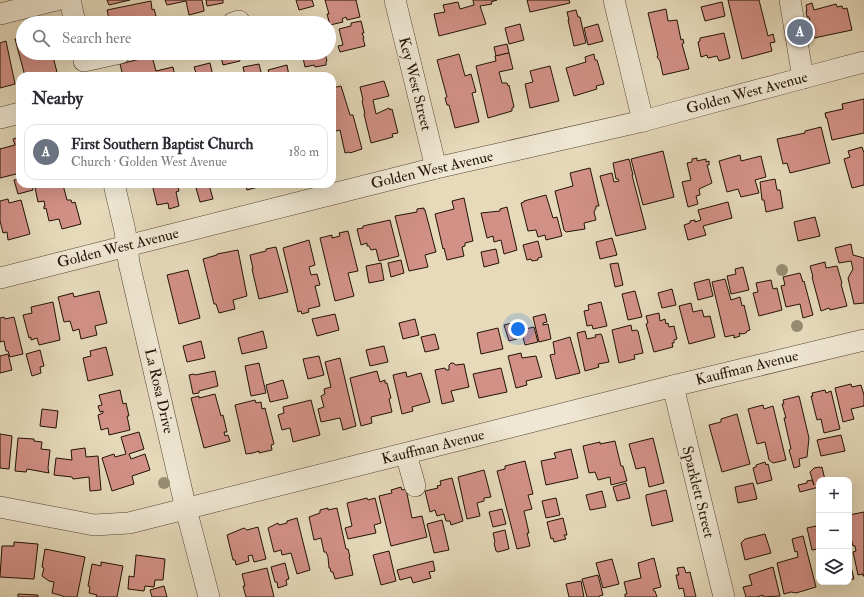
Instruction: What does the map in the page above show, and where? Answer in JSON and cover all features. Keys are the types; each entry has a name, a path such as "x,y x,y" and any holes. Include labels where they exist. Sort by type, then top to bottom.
{"street":[{"path":"0,14 56,0"},
{"path":"70,0 73,16"},
{"name":"Key West Street","path":"395,0 436,168"},
{"path":"614,0 643,121"},
{"path":"790,0 803,78"},
{"path":"85,63 96,60"},
{"name":"Golden West Avenue","path":"0,278 436,168 643,121 864,62"},
{"path":"0,118 16,114"},
{"name":"La Rosa Drive","path":"115,188 125,231 126,246 186,509 209,597"},
{"name":"Kauffman Avenue","path":"0,507 94,524 129,523 673,386 864,340"},
{"name":"Sparklett Street","path":"673,386 724,597"},
{"path":"406,454 415,486"}],"building":[{"path":"107,0 130,0 109,5"},
{"path":"165,0 202,0 204,11 189,15 186,1 167,5"},
{"path":"206,0 223,0 223,3 207,6"},
{"path":"296,0 312,0 314,6 299,10"},
{"path":"325,0 356,0 360,17 347,20 346,17 342,19 343,22 336,24 336,16 328,16 327,14 329,14"},
{"path":"473,0 497,0 491,2 492,4 480,6 486,24 439,36 434,14 445,12 443,5 458,2 460,9 474,5"},
{"path":"527,0 569,0 570,3 530,12"},
{"path":"728,0 759,0 768,36 773,34 775,42 770,43 772,51 742,59"},
{"path":"151,1 152,10 154,9 156,16 108,16 107,10"},
{"path":"722,2 725,16 705,21 701,7"},
{"path":"812,3 814,10 836,4 837,7 842,6 843,9 847,8 852,30 814,38 806,11 806,5"},
{"path":"666,9 668,21 677,20 681,40 683,39 684,43 682,44 689,69 663,75 660,61 657,57 658,55 648,13"},
{"path":"576,10 578,17 580,17 586,43 574,46 567,12"},
{"path":"361,21 365,46 340,52 338,46 343,45 339,29 351,26 351,23"},
{"path":"520,24 524,40 509,44 505,28"},
{"path":"598,24 603,41 588,45 584,28"},
{"path":"724,33 730,58 719,61 717,56 708,58 707,55 701,57 698,42 700,41 700,38"},
{"path":"6,41 15,84 0,88 0,43"},
{"path":"507,44 509,53 496,56 494,47"},
{"path":"509,53 513,69 499,72 502,83 507,83 508,86 509,85 514,107 512,108 512,111 488,118 476,66 496,61 495,56"},
{"path":"459,54 465,76 471,74 476,92 472,93 479,122 455,128 449,105 447,105 445,98 447,97 437,60"},
{"path":"594,54 604,84 596,86 597,89 574,96 566,68 586,62 585,57"},
{"path":"21,60 54,60 57,72 24,72"},
{"path":"136,60 153,60 156,71 173,67 174,72 122,72 120,64"},
{"path":"222,60 240,61 223,65"},
{"path":"304,60 327,60 326,65 305,67"},
{"path":"210,63 212,72 196,72 194,67"},
{"path":"259,64 261,72 244,72 243,67"},
{"path":"287,65 288,72 269,72 268,70"},
{"path":"550,66 559,101 530,108 525,84 533,82 530,71"},
{"path":"384,81 389,96 373,100 376,114 389,108 390,110 392,109 398,133 392,134 393,137 371,143 364,114 360,87"},
{"path":"341,86 350,115 353,115 362,149 350,153 345,153 340,130 336,131 336,87"},
{"path":"864,99 864,133 832,140 825,113 843,109 842,104"},
{"path":"821,127 830,163 790,173 787,163 783,164 777,139 805,133 805,131"},
{"path":"16,138 16,174 0,178 0,149 15,145 13,139"},
{"path":"862,147 864,153 864,185 852,188 844,159 850,157 848,151"},
{"path":"663,151 674,197 643,205 631,159"},
{"path":"740,155 741,161 761,156 766,177 755,180 759,193 741,197 738,189 727,192 719,161"},
{"path":"697,158 697,161 706,159 706,162 709,161 709,165 707,165 712,183 699,189 700,195 696,196 698,204 688,207 682,182 691,180 687,163 692,162 692,159"},
{"path":"629,159 646,229 616,236 600,176 612,173 614,182 619,181 616,179 613,163"},
{"path":"590,168 599,206 596,206 594,212 596,220 584,223 585,229 566,232 564,230 555,191 573,186 570,173"},
{"path":"775,179 777,190 780,190 783,208 766,212 764,200 762,200 760,182"},
{"path":"16,188 33,188 33,190 18,194"},
{"path":"35,188 64,188 67,200 71,200 72,203 75,202 81,224 62,229 59,219 49,221 46,208 44,209 44,201 38,202"},
{"path":"153,188 178,188 179,191 176,192 179,206 169,209 168,203 157,205"},
{"path":"196,188 210,188 213,199 200,202"},
{"path":"546,195 553,218 557,217 562,236 546,240 545,235 538,237 536,230 528,231 521,203"},
{"path":"464,198 473,241 465,243 465,246 462,247 464,256 447,260 435,214 454,209 452,201"},
{"path":"8,199 9,203 21,200 30,234 8,240 7,232 3,233 0,221 0,201"},
{"path":"728,202 732,218 703,226 706,235 688,240 684,225 690,223 690,221 695,220 695,222 701,220 698,210"},
{"path":"507,207 517,250 504,254 501,240 494,242 493,236 487,238 481,213 500,211 500,209"},
{"path":"424,208 436,252 425,255 428,267 409,271 395,216 417,212 417,209"},
{"path":"815,217 820,236 798,241 794,222"},
{"path":"390,220 399,256 379,261 376,249 371,250 369,246 367,246 367,243 361,245 357,229 363,228 363,226"},
{"path":"348,231 358,271 348,273 354,296 335,301 320,238 332,235 332,238 340,236 339,233"},
{"path":"612,238 617,255 600,259 596,242"},
{"path":"309,240 315,265 309,267 311,275 317,274 320,285 315,286 320,306 308,309 309,312 302,314 301,311 298,312 283,248"},
{"path":"538,241 542,257 538,258 538,260 527,260 523,245"},
{"path":"851,244 853,255 864,258 864,303 854,304 848,278 853,269 851,261 839,263 835,248"},
{"path":"276,247 288,292 259,299 250,255"},
{"path":"496,249 499,263 484,267 481,252"},
{"path":"238,250 247,296 233,300 235,309 219,313 216,304 214,304 203,259 217,254"},
{"path":"401,260 404,273 391,277 388,263"},
{"path":"825,262 826,268 837,266 847,306 830,310 829,308 821,311 810,266"},
{"path":"381,263 384,280 369,283 366,266"},
{"path":"618,263 623,285 615,287 610,264"},
{"path":"743,267 749,290 731,294 727,276 736,274 735,269"},
{"path":"188,270 200,318 179,324 167,275"},
{"path":"800,273 803,282 804,281 813,315 803,318 800,304 786,307 781,286 785,285 783,277"},
{"path":"709,279 713,296 698,300 694,283"},
{"path":"725,279 731,300 740,297 742,306 744,305 750,330 746,333 739,333 740,336 734,338 734,335 725,337 712,282"},
{"path":"771,280 773,289 777,288 782,310 759,316 753,293 758,292 756,283"},
{"path":"672,289 676,305 662,308 658,293"},
{"path":"99,291 107,323 95,326 97,335 81,339 79,329 73,331 70,321 64,322 58,297 73,293 74,297"},
{"path":"635,291 642,317 628,320 622,294"},
{"path":"53,302 60,340 39,345 37,338 31,340 31,337 29,338 23,315 32,313 31,307"},
{"path":"601,302 607,326 593,329 592,325 587,326 584,311 589,310 588,305"},
{"path":"691,303 693,312 702,310 704,317 710,316 715,337 689,344 679,306"},
{"path":"659,313 660,321 665,319 666,324 668,323 669,327 674,326 677,339 674,340 674,343 672,343 673,347 654,352 646,324 648,323 646,316"},
{"path":"335,314 339,330 317,336 312,319"},
{"path":"545,314 547,322 543,323 543,325 548,324 551,339 539,342 533,317"},
{"path":"4,317 5,319 14,317 23,354 10,357 8,351 6,351 4,341 0,342 0,318"},
{"path":"415,319 419,335 403,339 399,323"},
{"path":"516,322 520,338 509,341 504,325"},
{"path":"631,325 632,331 638,331 643,353 634,355 635,359 619,363 612,330"},
{"path":"534,327 538,342 525,345 521,330"},
{"path":"498,328 503,349 481,354 477,333"},
{"path":"263,331 267,348 242,354 238,338"},
{"path":"585,331 587,339 601,334 609,362 598,364 599,367 585,371 577,333"},
{"path":"435,334 439,349 425,352 421,337"},
{"path":"570,337 580,373 556,379 550,355 555,354 553,342"},
{"path":"201,341 205,358 187,362 183,346"},
{"path":"384,346 388,362 370,366 366,350"},
{"path":"106,347 113,375 88,381 83,358 91,356 90,351"},
{"path":"40,350 44,366 40,367 41,373 32,376 26,354"},
{"path":"521,353 522,358 536,356 542,377 526,381 527,385 516,388 508,356"},
{"path":"8,354 12,370 0,373 0,356"},
{"path":"319,356 324,375 308,379 303,359"},
{"path":"340,358 356,426 343,430 340,418 321,422 318,409 324,407 321,396 325,394 324,389 331,387 325,362"},
{"path":"259,363 266,393 251,396 245,366"},
{"path":"451,363 456,365 464,364 469,387 451,391 454,401 442,404 435,370 445,368 446,370 449,370 449,365"},
{"path":"501,368 507,392 479,398 473,374"},
{"path":"215,371 218,386 193,394 189,375"},
{"path":"377,371 380,382 385,380 385,383 387,383 391,398 389,399 392,412 371,417 372,423 361,426 350,378"},
{"path":"406,372 407,377 421,373 430,402 412,407 413,411 402,414 393,375"},
{"path":"283,380 288,398 270,402 266,385"},
{"path":"851,384 852,387 861,385 864,395 864,406 851,409 854,419 843,422 835,388"},
{"path":"120,390 123,404 126,403 130,430 109,435 108,428 101,430 98,415 103,413 103,411 100,412 98,406 102,405 99,395"},
{"path":"825,390 826,393 831,391 840,429 824,433 821,419 817,420 811,396 813,396 812,393"},
{"path":"215,394 221,416 223,415 227,432 224,432 225,436 228,435 230,441 204,448 191,398 199,396 199,398"},
{"path":"799,396 809,438 807,457 799,459 800,466 794,468 789,450 791,449 782,404 784,404 783,400"},
{"path":"255,400 256,403 261,402 262,409 265,408 274,444 271,445 272,450 246,454 235,405"},
{"path":"311,400 320,435 293,442 290,428 282,430 278,415 284,413 283,407"},
{"path":"763,405 764,409 773,406 786,460 773,463 769,460 765,442 757,444 748,409"},
{"path":"42,409 58,411 56,428 40,426"},
{"path":"737,414 750,464 722,472 709,425 721,422 721,419"},
{"path":"139,432 144,449 129,454 131,459 145,454 150,470 132,476 134,484 112,491 102,458 114,454 115,457 126,454 121,437"},
{"path":"0,434 12,436 9,469 0,468"},
{"path":"841,435 845,451 821,456 817,440"},
{"path":"18,438 34,439 34,441 42,442 41,449 50,450 48,468 49,473 27,469 26,472 15,471"},
{"path":"653,438 664,483 649,487 645,467 636,469 629,444"},
{"path":"615,441 621,466 623,466 627,481 611,485 610,477 598,480 595,472 589,473 583,446 600,442 600,444"},
{"path":"85,448 86,457 98,456 101,490 90,491 89,477 73,479 72,477 54,475 56,458 72,460 71,450"},
{"path":"571,449 578,478 546,485 541,461 556,458 554,453"},
{"path":"525,461 533,494 528,495 532,509 524,511 529,533 527,533 530,546 517,549 497,471 505,469 505,466"},
{"path":"765,462 766,465 768,464 772,480 757,484 753,468 756,467 756,465"},
{"path":"822,467 824,477 816,477 816,488 800,492 798,485 812,480 814,485 810,472 814,468"},
{"path":"484,470 491,497 484,498 484,501 477,503 480,516 467,519 458,477"},
{"path":"452,478 463,521 451,525 450,521 446,521 444,514 437,516 435,510 430,512 425,491 438,488 437,486 441,485 440,481"},
{"path":"626,483 630,498 617,501 613,487"},
{"path":"753,483 757,499 738,503 735,487"},
{"path":"401,487 402,490 406,489 412,518 422,516 427,537 391,546 379,496 392,493 391,490"},
{"path":"666,490 673,521 652,526 646,495"},
{"path":"602,491 606,507 590,510 586,495"},
{"path":"367,498 368,500 375,498 381,523 374,525 376,533 348,539 345,528 352,526 347,503"},
{"path":"556,498 560,515 546,518 542,501"},
{"path":"328,508 328,510 337,508 346,549 348,549 350,557 353,575 335,579 333,572 331,572 329,568 328,557 326,552 324,552 321,538 314,540 309,517 320,513 320,510"},
{"path":"502,509 506,524 493,527 489,512"},
{"path":"864,512 864,576 863,574 858,575 853,552 856,551 852,542 852,514"},
{"path":"297,518 310,570 297,574 291,553 282,555 281,550 274,552 268,528 278,523 279,525 287,523 287,521"},
{"path":"563,518 567,535 564,535 566,539 554,542 553,538 551,539 547,522"},
{"path":"442,520 449,550 434,553 427,524"},
{"path":"816,526 816,549 812,550 807,528"},
{"path":"258,527 266,559 254,562 252,555 248,556 249,561 236,565 235,560 233,560 227,535 244,528 247,530"},
{"path":"505,530 509,549 498,552 496,551 493,533"},
{"path":"765,534 771,553 745,560 741,543 745,539"},
{"path":"803,536 816,587 796,593 791,592 784,594 777,563 798,557 797,551 795,552 792,539"},
{"path":"14,542 38,544 34,579 0,577 2,546 14,546"},
{"path":"45,549 85,557 77,597 63,597 52,593 54,582 49,581 42,576"},
{"path":"389,551 396,581 381,585 373,555"},
{"path":"136,555 165,559 163,580 155,580 154,587 145,586 144,591 128,589 129,576 134,577"},
{"path":"654,558 661,587 653,589 657,597 625,597 625,594 627,594 624,582 641,578 638,563"},
{"path":"612,559 619,584 603,588 596,563"},
{"path":"433,561 435,571 429,572 431,578 413,583 411,577 400,580 397,570"},
{"path":"101,562 123,566 117,597 96,597 97,595 89,593 90,587 88,586 92,564 101,566"},
{"path":"285,563 289,579 286,580 287,585 278,588 271,567"},
{"path":"684,567 686,573 690,572 696,597 685,597 683,588 679,589 676,575 679,575 677,568"},
{"path":"773,567 780,596 763,597 763,595 757,597 746,597 743,587 752,585 749,575"},
{"path":"267,568 274,597 246,597 242,574"},
{"path":"598,575 603,595 599,597 587,597 582,579"},
{"path":"581,581 584,597 569,597 566,584"},
{"path":"164,586 167,597 152,597 150,590"},
{"path":"18,594 38,595 38,597 18,597"}],"place":[{"name":"First Southern Baptist Church","path":"800,32"}]}
